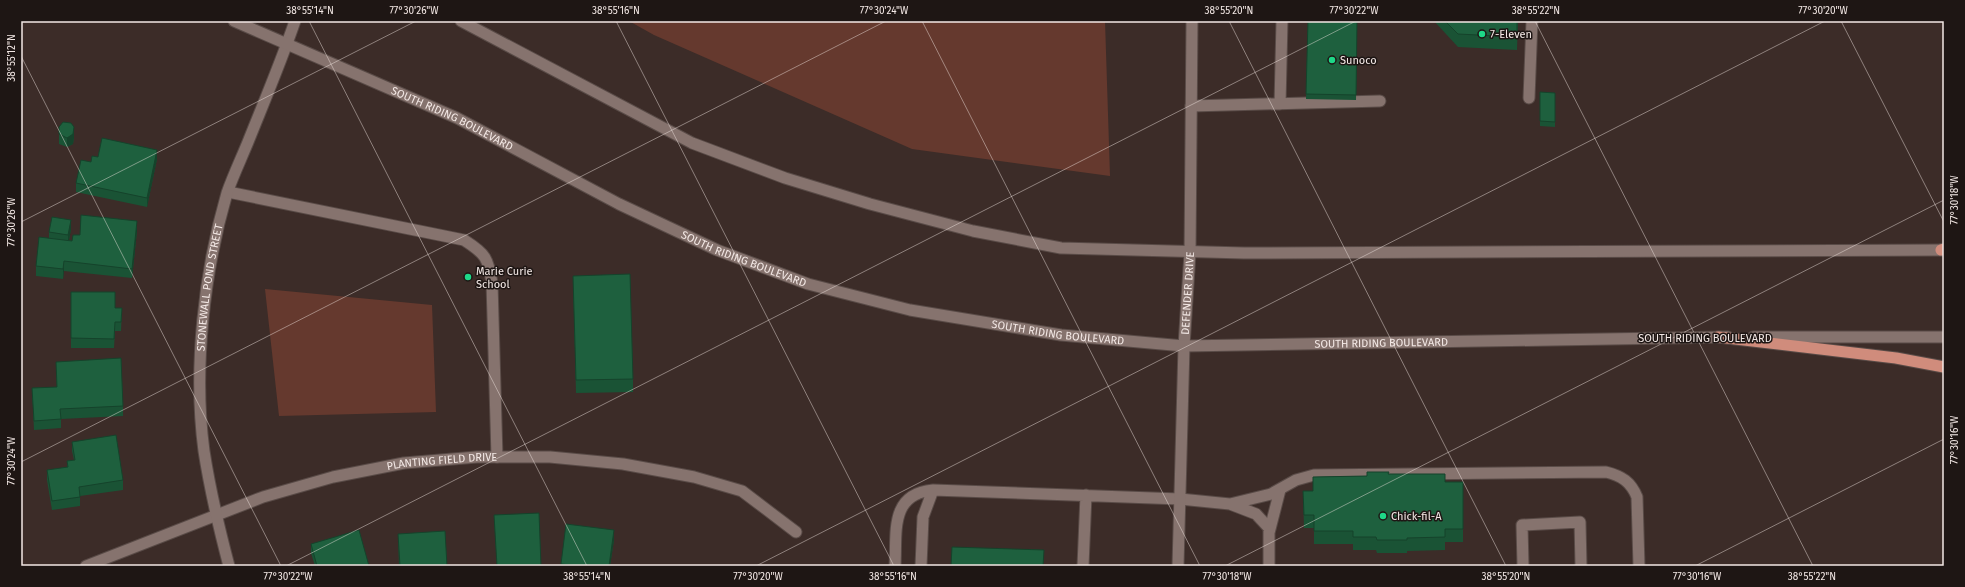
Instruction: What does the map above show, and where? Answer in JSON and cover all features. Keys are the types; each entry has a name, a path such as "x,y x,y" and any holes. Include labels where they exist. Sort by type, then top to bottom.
{"highway":[{"path":"1718,338 1896,358 1944,367"}],"street":[{"name":"SOUTH RIDING BOULEVARD","path":"234,21 456,118 619,204 717,250 808,284 910,310 1061,335 1184,346 1718,338 1944,337"},
{"name":"STONEWALL POND STREET","path":"229,566 216,515 204,450 200,401 202,328 208,280 217,232 228,192 295,21"},
{"path":"461,21 692,143 785,178 870,204 973,231 1060,248 1190,253 1943,250"},
{"name":"DEFENDER DRIVE","path":"1178,566 1184,346 1190,253 1192,21"},
{"path":"1280,104 1282,21"},
{"path":"1529,98 1532,21"},
{"path":"1191,106 1380,101"},
{"path":"228,192 464,240 480,250 489,263 492,283 497,456"},
{"name":"PLANTING FIELD DRIVE","path":"86,566 263,497 333,477 404,463 497,456 550,457 622,464 694,478 742,491 796,532"},
{"path":"1230,504 1260,497 1280,490 1296,480 1314,475 1606,472 1618,475 1627,480 1633,487 1637,498 1639,566"},
{"path":"921,566 923,516 933,490"},
{"path":"895,566 897,521 902,506 909,497 916,493 933,490 1180,499 1230,504 1256,514 1264,520 1269,533 1269,566"},
{"path":"1269,533 1280,490"},
{"path":"1084,566 1086,495"},
{"path":"1523,566 1522,525 1580,522 1581,566"}],"shaded area":[{"path":"629,21 1105,21 1110,176 912,149 654,35"},
{"path":"265,289 432,305 436,412 279,416"}],"building":[{"name":"Sunoco","path":"1308,21 1357,21 1356,95 1306,94"},
{"path":"1445,21 1517,21 1517,37 1458,34"},
{"path":"1540,92 1555,93 1555,122 1540,121"},
{"path":"63,122 71,123 74,127 73,134 67,138 59,134 59,127"},
{"path":"102,138 157,150 147,198 76,183 81,160 91,162 92,156 98,157"},
{"path":"81,215 137,221 132,269 64,261 63,269 36,266 39,237 72,241 73,235 80,235"},
{"path":"52,217 71,220 68,235 49,232"},
{"path":"630,274 633,379 576,380 573,276"},
{"path":"71,292 115,292 115,308 122,308 121,322 115,322 114,339 71,338"},
{"path":"121,358 123,406 60,409 61,419 34,421 32,388 57,387 56,362"},
{"path":"116,435 123,480 79,487 80,497 52,501 47,470 68,467 67,461 75,460 72,442"},
{"name":"Chick-fil-A","path":"1367,472 1389,472 1388,474 1445,474 1445,482 1463,482 1463,529 1445,529 1445,537 1407,538 1407,540 1377,540 1376,537 1353,537 1353,531 1314,531 1314,515 1304,515 1303,491 1313,491 1313,477 1367,476"},
{"path":"539,513 541,566 497,566 494,515"},
{"path":"566,524 614,530 609,566 578,566 561,564"},
{"path":"359,530 369,566 317,566 311,544"},
{"path":"445,531 447,566 400,566 398,534"},
{"path":"952,547 1044,550 1043,566 951,566"}],"place":[{"name":"7-Eleven","path":"1482,34"},
{"name":"Sunoco","path":"1332,60"},
{"name":"Marie Curie School","path":"468,277"},
{"name":"Chick-fil-A","path":"1383,516"}]}
